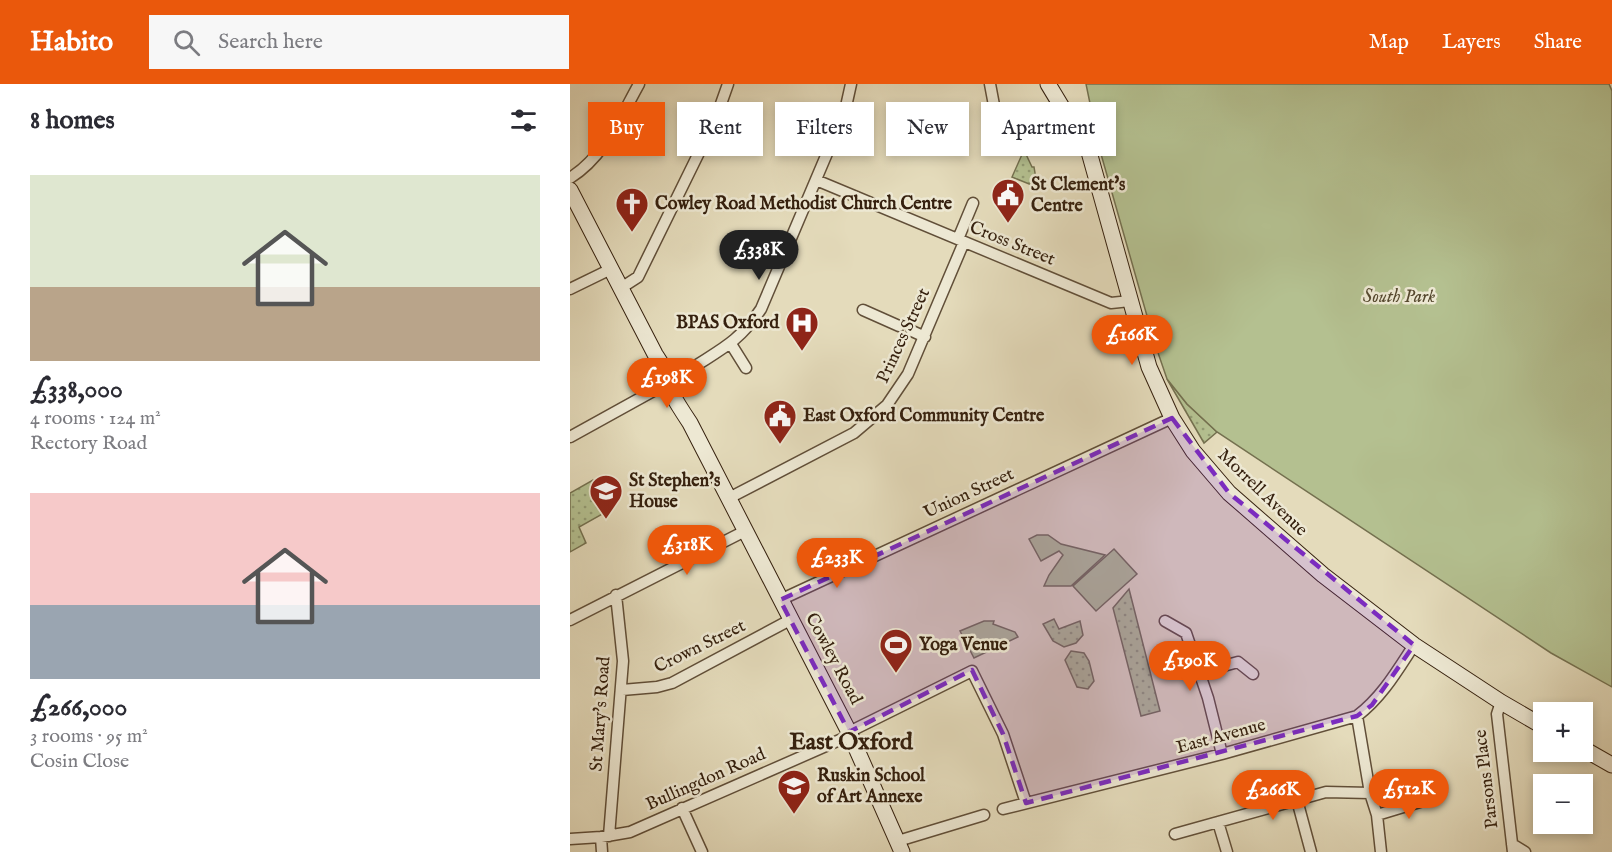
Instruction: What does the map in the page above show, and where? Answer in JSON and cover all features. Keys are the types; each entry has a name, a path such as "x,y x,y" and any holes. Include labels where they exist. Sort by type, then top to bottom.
{"street":[{"path":"570,178 594,160 639,84"},
{"path":"621,288 638,277 716,118 728,84"},
{"path":"570,437 670,384 731,344 749,327 761,309 845,111 851,84"},
{"path":"990,84 993,102"},
{"name":"Morrell Avenue","path":"1048,84 1089,152 1149,367 1172,418 1193,451 1229,493 1323,575 1414,645 1533,721"},
{"name":"Cross Street","path":"816,180 1111,303 1130,301"},
{"name":"Cowley Road","path":"570,190 658,359 662,375 670,384 850,734 900,847"},
{"name":"Princes Street","path":"729,498 854,433 887,405 899,390 926,337 973,204"},
{"path":"570,289 611,269"},
{"path":"862,310 899,326"},
{"path":"912,331 926,337"},
{"path":"731,344 746,368"},
{"name":"Union Street","path":"780,600 1172,418"},
{"path":"570,620 745,531"},
{"name":"St Mary's Road","path":"602,852 622,690 623,661 616,595"},
{"name":"Crown Street","path":"622,690 657,687 672,683 790,620"},
{"path":"1165,621 1186,633 1208,698 1222,754"},
{"name":"East Avenue","path":"1003,809 1222,754 1357,716 1372,705 1397,673 1414,645"},
{"path":"1198,673 1238,662 1253,674"},
{"name":"Bullingdon Road","path":"570,839 630,832 818,750 972,670 1003,734 1026,803"},
{"name":"Parsons Place","path":"1501,702 1497,714 1512,848"},
{"path":"1357,716 1370,793 1377,815 1381,852"},
{"path":"1593,754 1612,765"},
{"path":"1175,834 1326,792 1370,793"},
{"path":"1377,815 1433,798"},
{"path":"1297,800 1311,852"},
{"path":"682,808 702,852"},
{"path":"900,847 984,815"},
{"path":"1218,822 1227,852"},
{"path":"1512,848 1526,852"}],"highlighted area":[{"path":"1172,418 1229,493 1414,645 1372,705 1357,716 1026,803 1003,734 972,670 849,732 780,600"}],"green space":[{"name":"South Park","path":"1086,84 1609,84 1612,91 1612,687 1551,653 1217,432 1187,404 1167,379 1102,156 1116,156 1116,102 1090,102"},
{"path":"1021,156 1027,156 1034,167 1037,185 1034,186 1012,177"},
{"path":"1167,379 1187,404 1217,432 1204,443"},
{"path":"593,480 599,492 602,491 613,508 579,527 586,543 570,552 570,493"},
{"path":"1037,535 1048,535 1061,544 1105,555 1071,586 1044,586 1063,555 1059,551 1041,561 1029,539"},
{"path":"1114,549 1137,574 1096,611 1073,586"},
{"path":"1129,589 1160,711 1141,716 1113,608"},
{"path":"1054,619 1059,629 1080,621 1083,635 1076,643 1064,647 1053,641 1043,624"},
{"path":"984,621 994,621 993,624 1015,632 1018,637 974,658 960,631"},
{"path":"1071,651 1084,653 1089,661 1094,681 1088,689 1077,687 1065,660"}],"place":[{"name":"St Clement's Centre","path":"1008,224"},
{"name":"Cowley Road Methodist Church Centre","path":"632,233"},
{"name":"BPAS Oxford","path":"802,352"},
{"name":"East Oxford Community Centre","path":"780,445"},
{"name":"St Stephen's House","path":"606,520"},
{"name":"Yoga Venue","path":"896,674"},
{"name":"Ruskin School of Art Annexe","path":"794,815"}],"district":[{"name":"East Oxford","path":"851,742"}]}
